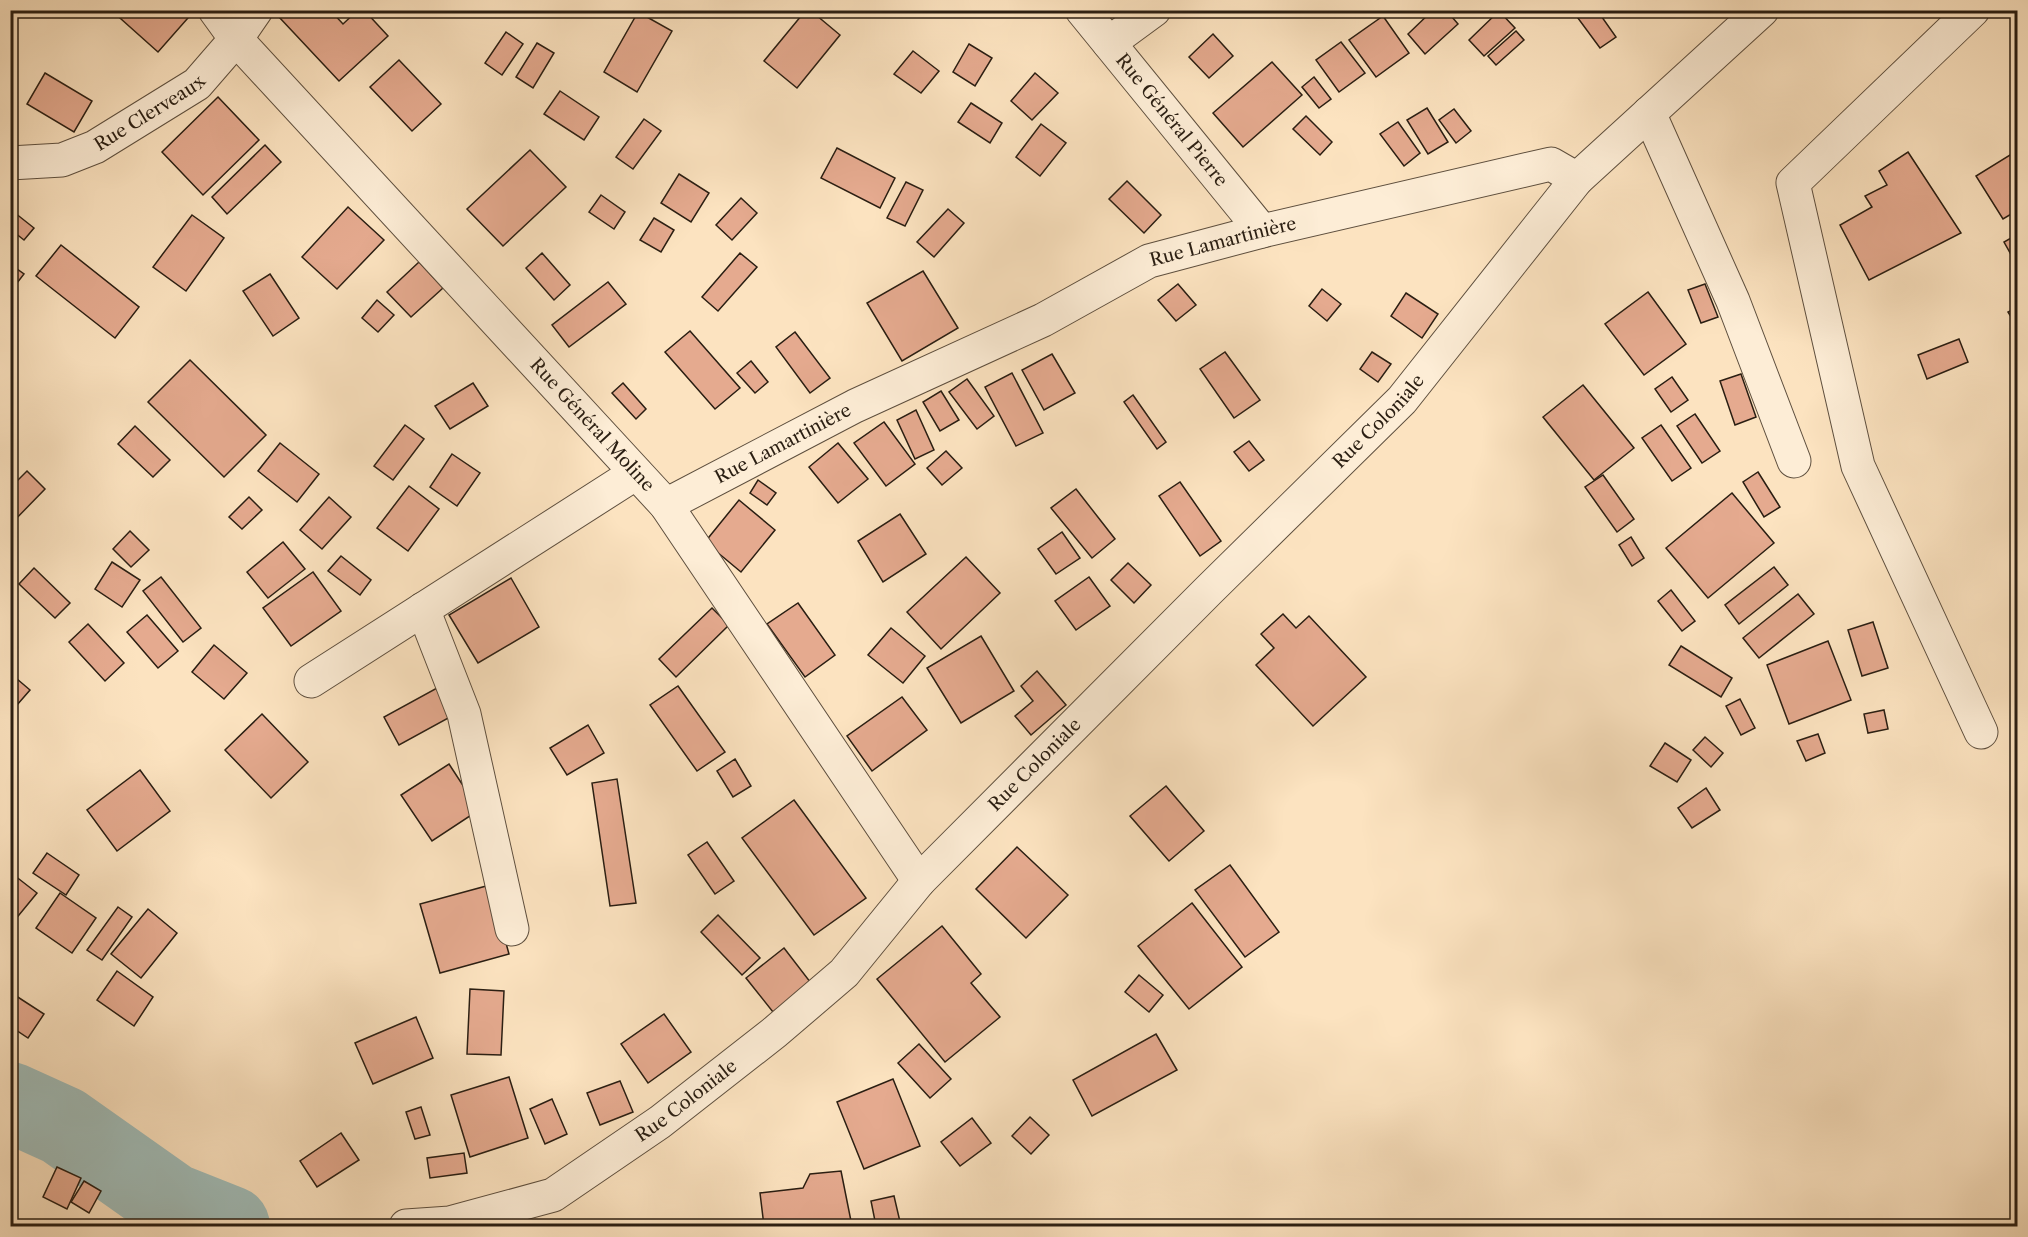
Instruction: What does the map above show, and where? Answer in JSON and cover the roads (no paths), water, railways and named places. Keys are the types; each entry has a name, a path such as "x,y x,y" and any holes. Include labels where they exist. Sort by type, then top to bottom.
{"street":[{"name":"Rue Général Moline","path":"215,10 236,39 666,505 919,881"},
{"name":"Rue Clerveaux","path":"10,163 62,160 95,147 197,84 236,39 256,10"},
{"name":"Rue Général Pierre","path":"1082,10 1262,231"},
{"path":"1109,43 1154,10"},
{"path":"1577,179 1762,10"},
{"path":"1973,10 1794,183 1858,466 1981,732"},
{"path":"1649,113 1733,301 1794,461"},
{"name":"Rue Lamartinière","path":"666,505 855,406 1043,320 1149,261 1262,231 1551,164 1577,179"},
{"name":"Rue Coloniale","path":"406,1227 450,1223 553,1195 660,1122 775,1032 844,973 919,881 1402,400 1577,179"},
{"path":"312,681 636,473"},
{"path":"423,609 464,714 513,929"}],"waterway":[{"path":"10,1102 63,1126 172,1203 230,1226"}]}
